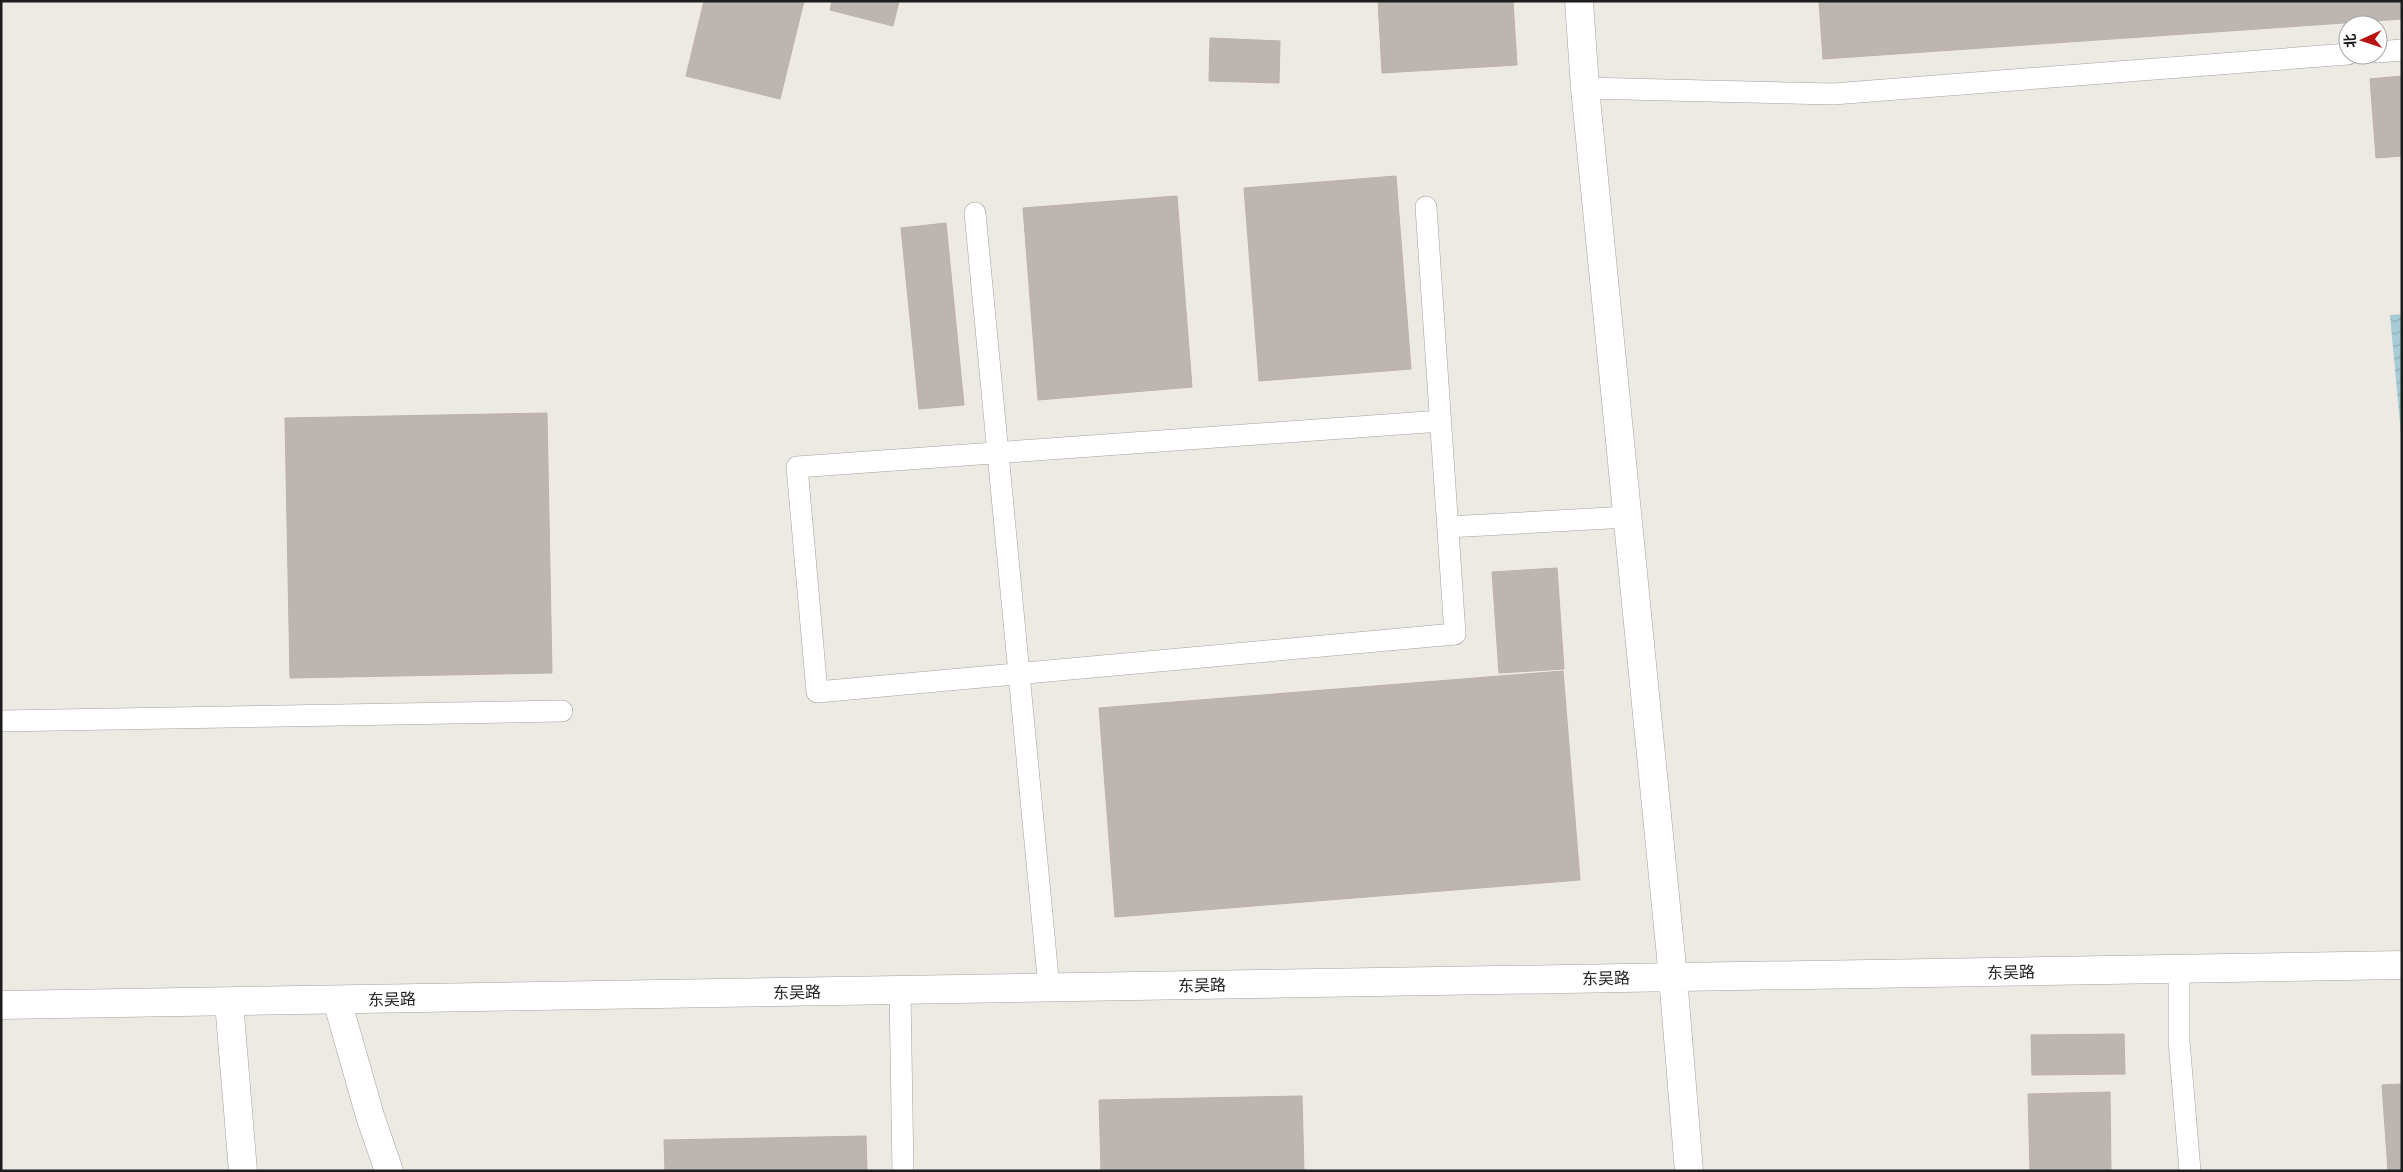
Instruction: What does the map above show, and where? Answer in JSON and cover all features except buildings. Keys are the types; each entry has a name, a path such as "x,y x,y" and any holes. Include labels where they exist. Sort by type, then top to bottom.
{"street":[{"path":"1579,1 1585,88 1673,977 1689,1171"},
{"name":"东吴路","path":"1,1006 2402,965"},
{"path":"337,1000 370,1116 389,1171"},
{"path":"229,1002 243,1171"}],"lane":[{"path":"2388,51 2402,50"},
{"path":"1585,88 1832,94 2338,55"},
{"path":"1426,207 1441,421 1455,634 818,692 796,467 1441,421"},
{"path":"975,213 1049,988"},
{"path":"1448,527 1627,517"},
{"path":"1,721 562,712"},
{"path":"2180,969 2179,1041 2190,1171"},
{"path":"900,990 903,1171"}],"water":[{"path":"2402,314 2402,445 2390,315"}]}
